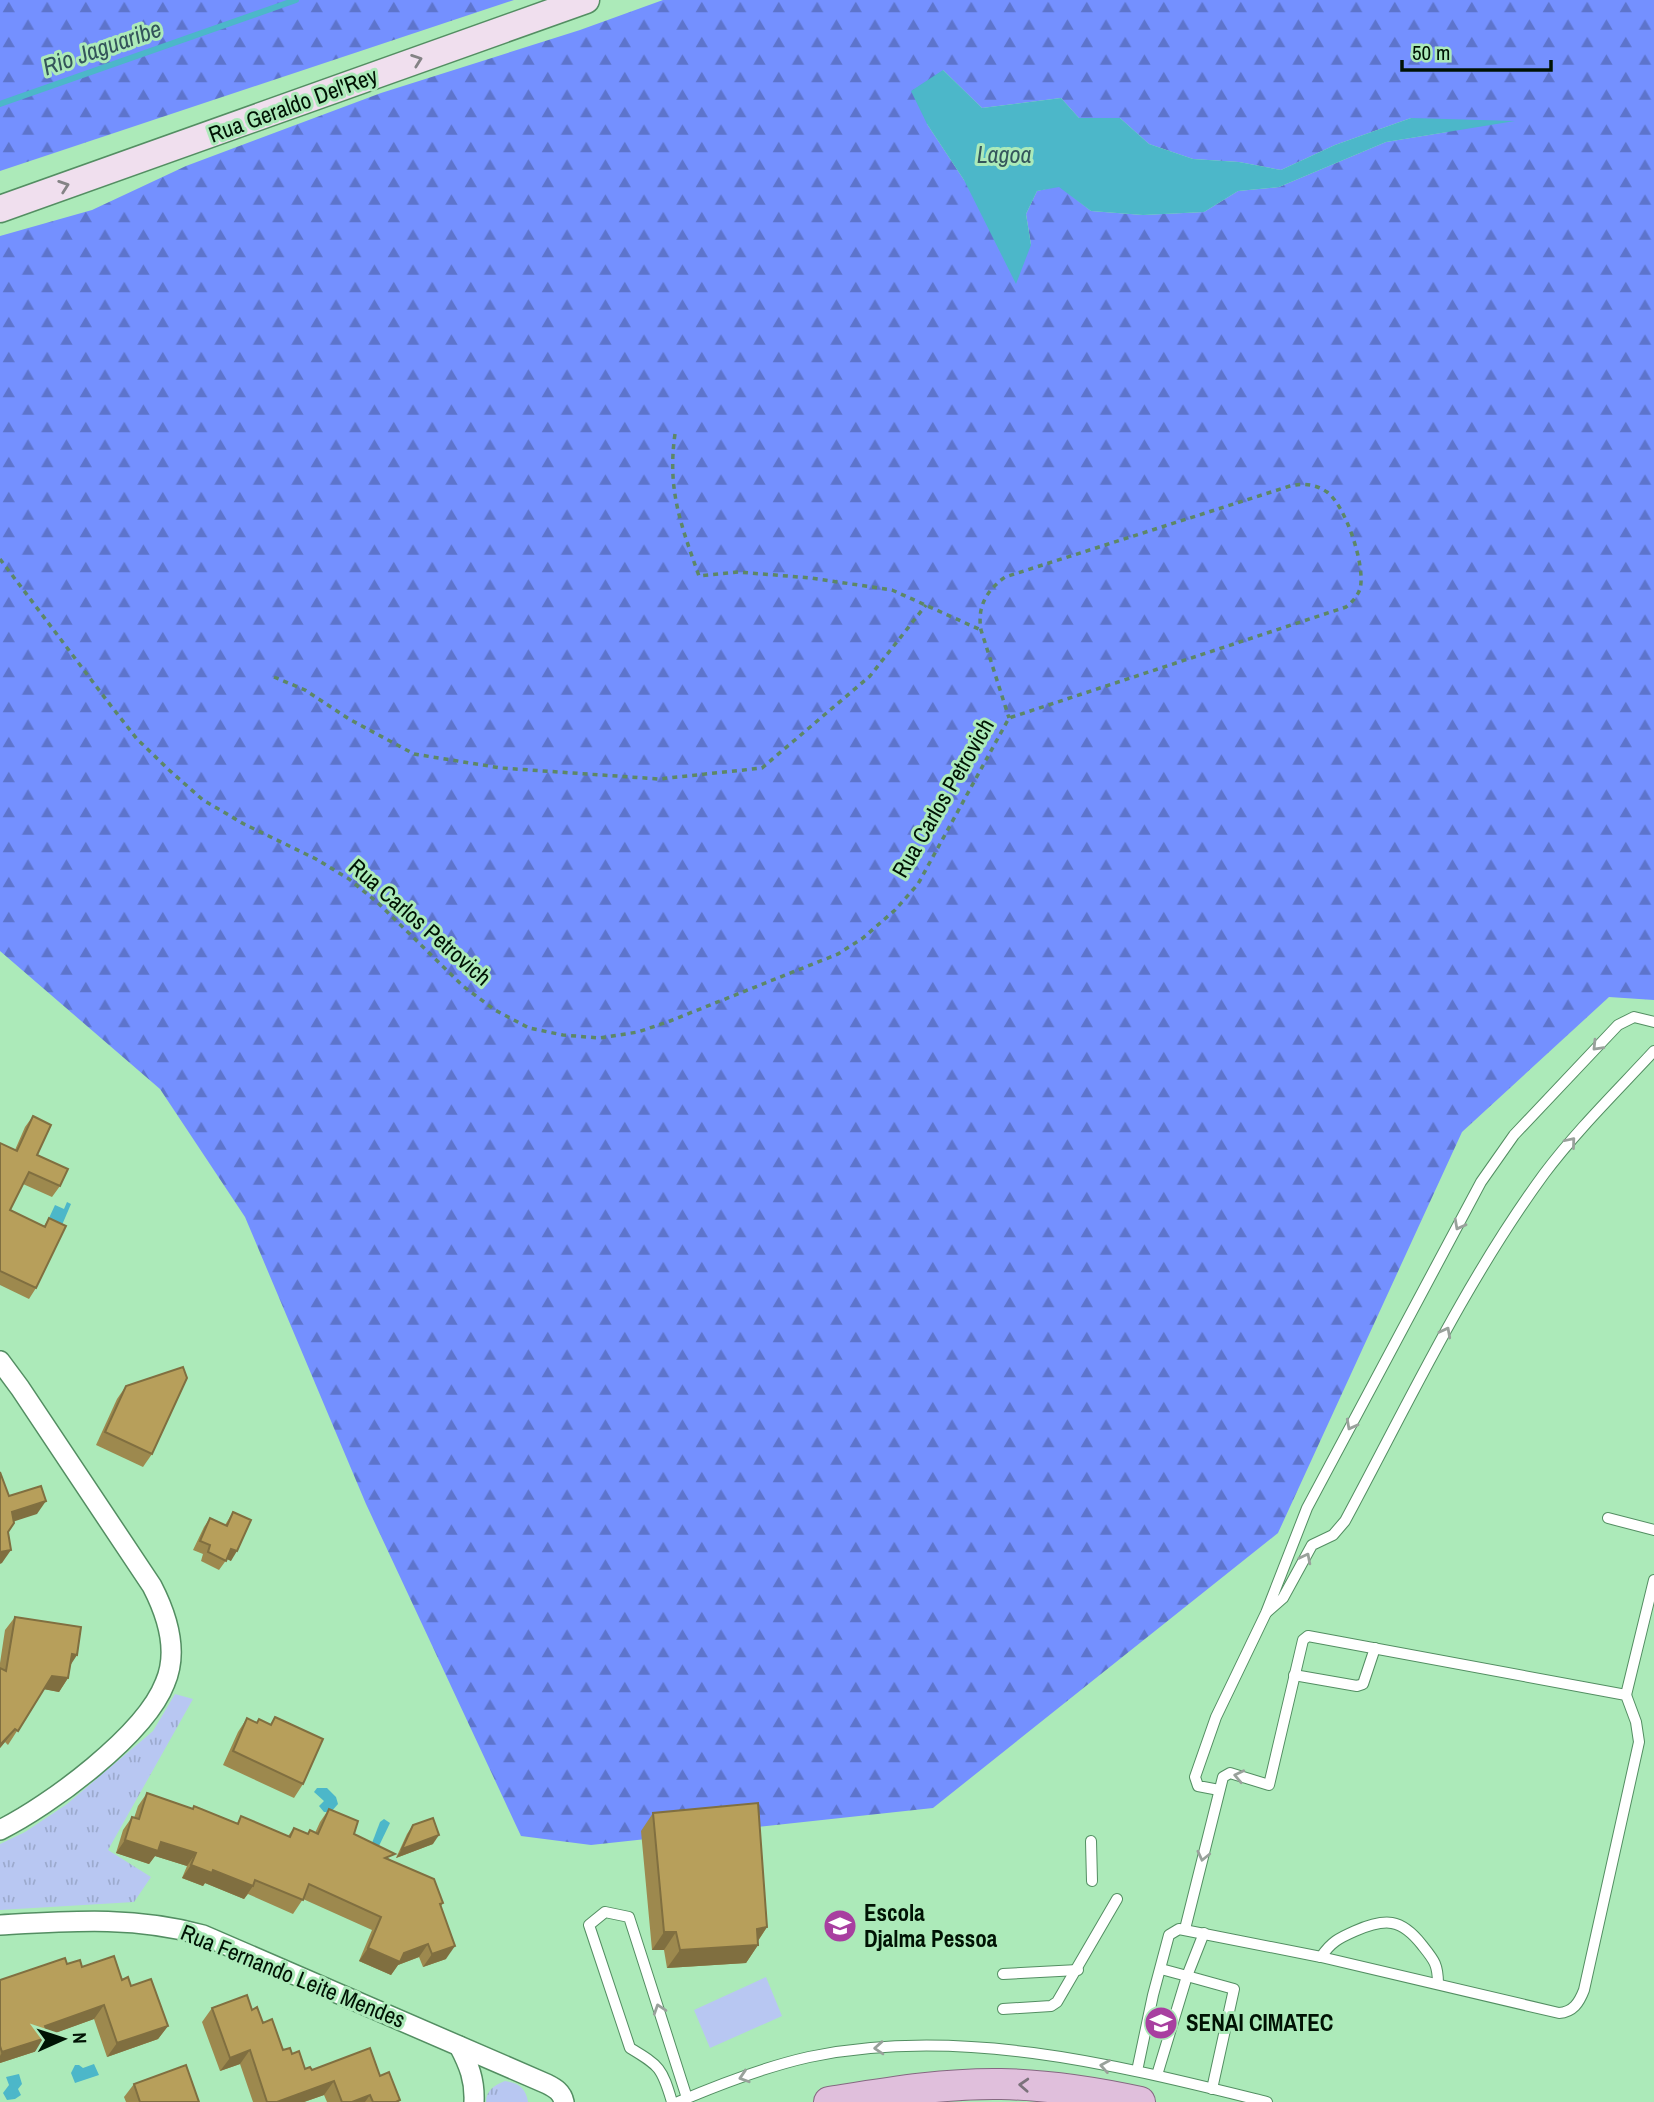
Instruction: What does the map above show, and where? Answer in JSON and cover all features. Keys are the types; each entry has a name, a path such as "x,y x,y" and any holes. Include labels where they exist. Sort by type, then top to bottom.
{"main road":[{"name":"Rua Geraldo Del'Rey","path":"0,209 586,0"},
{"path":"829,2102 944,2086 1000,2084 1052,2087 1140,2102"}],"street":[{"path":"0,1361 152,1586 165,1611 170,1634 166,1682 141,1722 67,1788 22,1819 0,1830"},
{"name":"Rua Fernando Leite Mendes","path":"0,1925 127,1920 169,1925 203,1935 557,2089 564,2102"},
{"path":"459,2046 470,2067 475,2086 474,2102"}],"lane":[{"path":"1219,1790 1198,1786 1195,1777 1216,1717 1266,1613 1307,1508 1481,1182 1514,1135 1618,1025 1634,1017 1654,1020"},
{"path":"1266,1613 1283,1598 1312,1545 1333,1535 1345,1521 1451,1323 1544,1174 1654,1051"},
{"path":"1608,1518 1654,1530"},
{"path":"1137,2071 1153,1995 1170,1935 1174,1931 1185,1929 1321,1957 1559,2013 1574,2008 1584,1990 1639,1742 1636,1722 1626,1695 1654,1580"},
{"path":"1185,1929 1223,1777 1230,1773 1269,1785 1303,1640 1308,1636 1626,1695"},
{"path":"1294,1675 1357,1686 1363,1684 1375,1648"},
{"path":"1091,1841 1092,1881"},
{"path":"1003,2009 1051,2006 1057,2002 1117,1899"},
{"path":"672,2102 661,2070 630,2048 610,1992 589,1925 605,1912 629,1917 682,2100 809,2057 866,2049 916,2046 1022,2052 1157,2075 1267,2102"},
{"path":"1321,1957 1335,1939 1381,1921 1405,1927 1412,1933 1436,1963 1438,1984"},
{"path":"1157,2075 1187,1976 1204,1933"},
{"path":"1161,1969 1234,1990 1212,2089"},
{"path":"1003,1974 1078,1970"}],"path":[{"path":"675,434 671,462 677,515 699,576 738,572 811,578 892,590 981,630"},
{"name":"Rua Carlos Petrovich","path":"0,559 137,739 203,800 349,879 394,918 463,986 495,1010 529,1028 563,1035 599,1038 638,1032 838,954 863,938 895,910 918,884 1009,718 1346,607 1354,600 1359,590 1360,565 1346,521 1328,493 1302,483 1290,485 1005,577 994,585 981,605 981,630 1009,718"},
{"path":"274,677 305,690 349,719 414,754 501,768 659,779 762,768 870,676 926,605"}],"green space":[{"path":"0,0 514,0 0,171"},
{"path":"663,0 1654,0 1654,1000 1609,997 1462,1132 1278,1533 933,1808 591,1845 521,1836 366,1504 245,1217 160,1089 0,951 0,236 92,210 186,166 381,93 580,30","holes":["943,70 982,108 1061,98 1079,118 1120,118 1149,144 1193,159 1239,162 1281,170 1335,145 1411,118 1447,132 1386,142 1279,187 1238,191 1204,212 1143,215 1091,211 1059,186 1037,191 1026,214 1031,245 964,180 927,124"]},
{"path":"175,1694 193,1699 108,1850 151,1877 134,1902 0,1910 0,1844 25,1832 67,1804 153,1731"},
{"path":"766,1977 782,2016 710,2048 694,2010"},
{"path":"505,2081 521,2087 528,2102 486,2102 492,2088"}],"water":[{"name":"Lagoa","path":"943,70 982,108 1061,98 1079,118 1120,118 1149,144 1193,159 1239,162 1281,170 1335,145 1411,118 1515,121 1386,142 1279,187 1238,191 1204,212 1143,215 1091,211 1059,187 1037,191 1026,214 1031,245 1016,284 964,180 927,124 911,91"},
{"path":"67,1202 71,1204 62,1225 49,1218 55,1205 64,1209"},
{"path":"317,1788 327,1788 336,1797 338,1804 331,1812 324,1812 319,1806 324,1801 314,1792"},
{"path":"384,1819 390,1823 378,1848 372,1843 380,1822"},
{"path":"94,2064 99,2075 75,2083 71,2073 75,2065 83,2068"},
{"path":"19,2074 22,2084 18,2089 21,2095 7,2100 3,2093 9,2085 6,2077"}],"building":[{"path":"33,1116 51,1125 37,1155 68,1169 60,1186 29,1172 10,1210 45,1227 49,1218 66,1226 36,1288 0,1271 0,1143 17,1151"},
{"path":"183,1367 187,1378 152,1454 105,1432 126,1386"},
{"path":"0,1472 9,1496 41,1486 46,1501 12,1512 14,1523 8,1532 11,1550 0,1552"},
{"path":"233,1512 251,1520 237,1551 231,1549 226,1561 208,1552 210,1545 200,1541 210,1518 227,1526"},
{"path":"15,1617 81,1627 77,1655 72,1654 68,1678 52,1676 18,1731 15,1729 0,1745 0,1668 6,1671"},
{"path":"275,1717 323,1739 303,1784 233,1751 247,1718 257,1723 259,1719 271,1725"},
{"path":"147,1793 193,1809 194,1806 238,1824 241,1816 290,1837 294,1828 308,1834 310,1830 318,1834 329,1809 358,1821 354,1834 395,1854 385,1858 434,1879 455,1946 432,1954 428,1944 404,1953 400,1962 368,1948 381,1917 309,1884 303,1900 255,1880 253,1886 213,1870 212,1873 191,1865 196,1853 161,1842 158,1851 125,1840 132,1817 139,1819"},
{"path":"758,1803 767,1927 757,1929 758,1945 680,1950 676,1932 664,1932 653,1813"},
{"path":"433,1818 439,1835 402,1849 413,1825"},
{"path":"114,1956 122,1980 128,1977 131,1986 151,1979 168,2026 117,2043 104,2005 45,2026 49,2037 2,2052 0,1980 65,1958 67,1964 80,1960 82,1967"},
{"path":"247,1995 252,2010 257,2007 263,2023 272,2019 283,2050 290,2048 292,2054 299,2051 305,2069 310,2067 312,2070 370,2048 380,2076 389,2072 400,2100 373,2102 370,2095 352,2102 342,2102 334,2081 277,2102 267,2102 250,2050 230,2058 212,2008"},
{"path":"186,2065 199,2102 140,2102 134,2084"}],"waterway":[{"name":"Rio Jaguaribe","path":"0,104 296,0"}],"place":[{"name":"Escola Djalma Pessoa","path":"840,1926"},
{"name":"SENAI CIMATEC","path":"1161,2023"}]}
